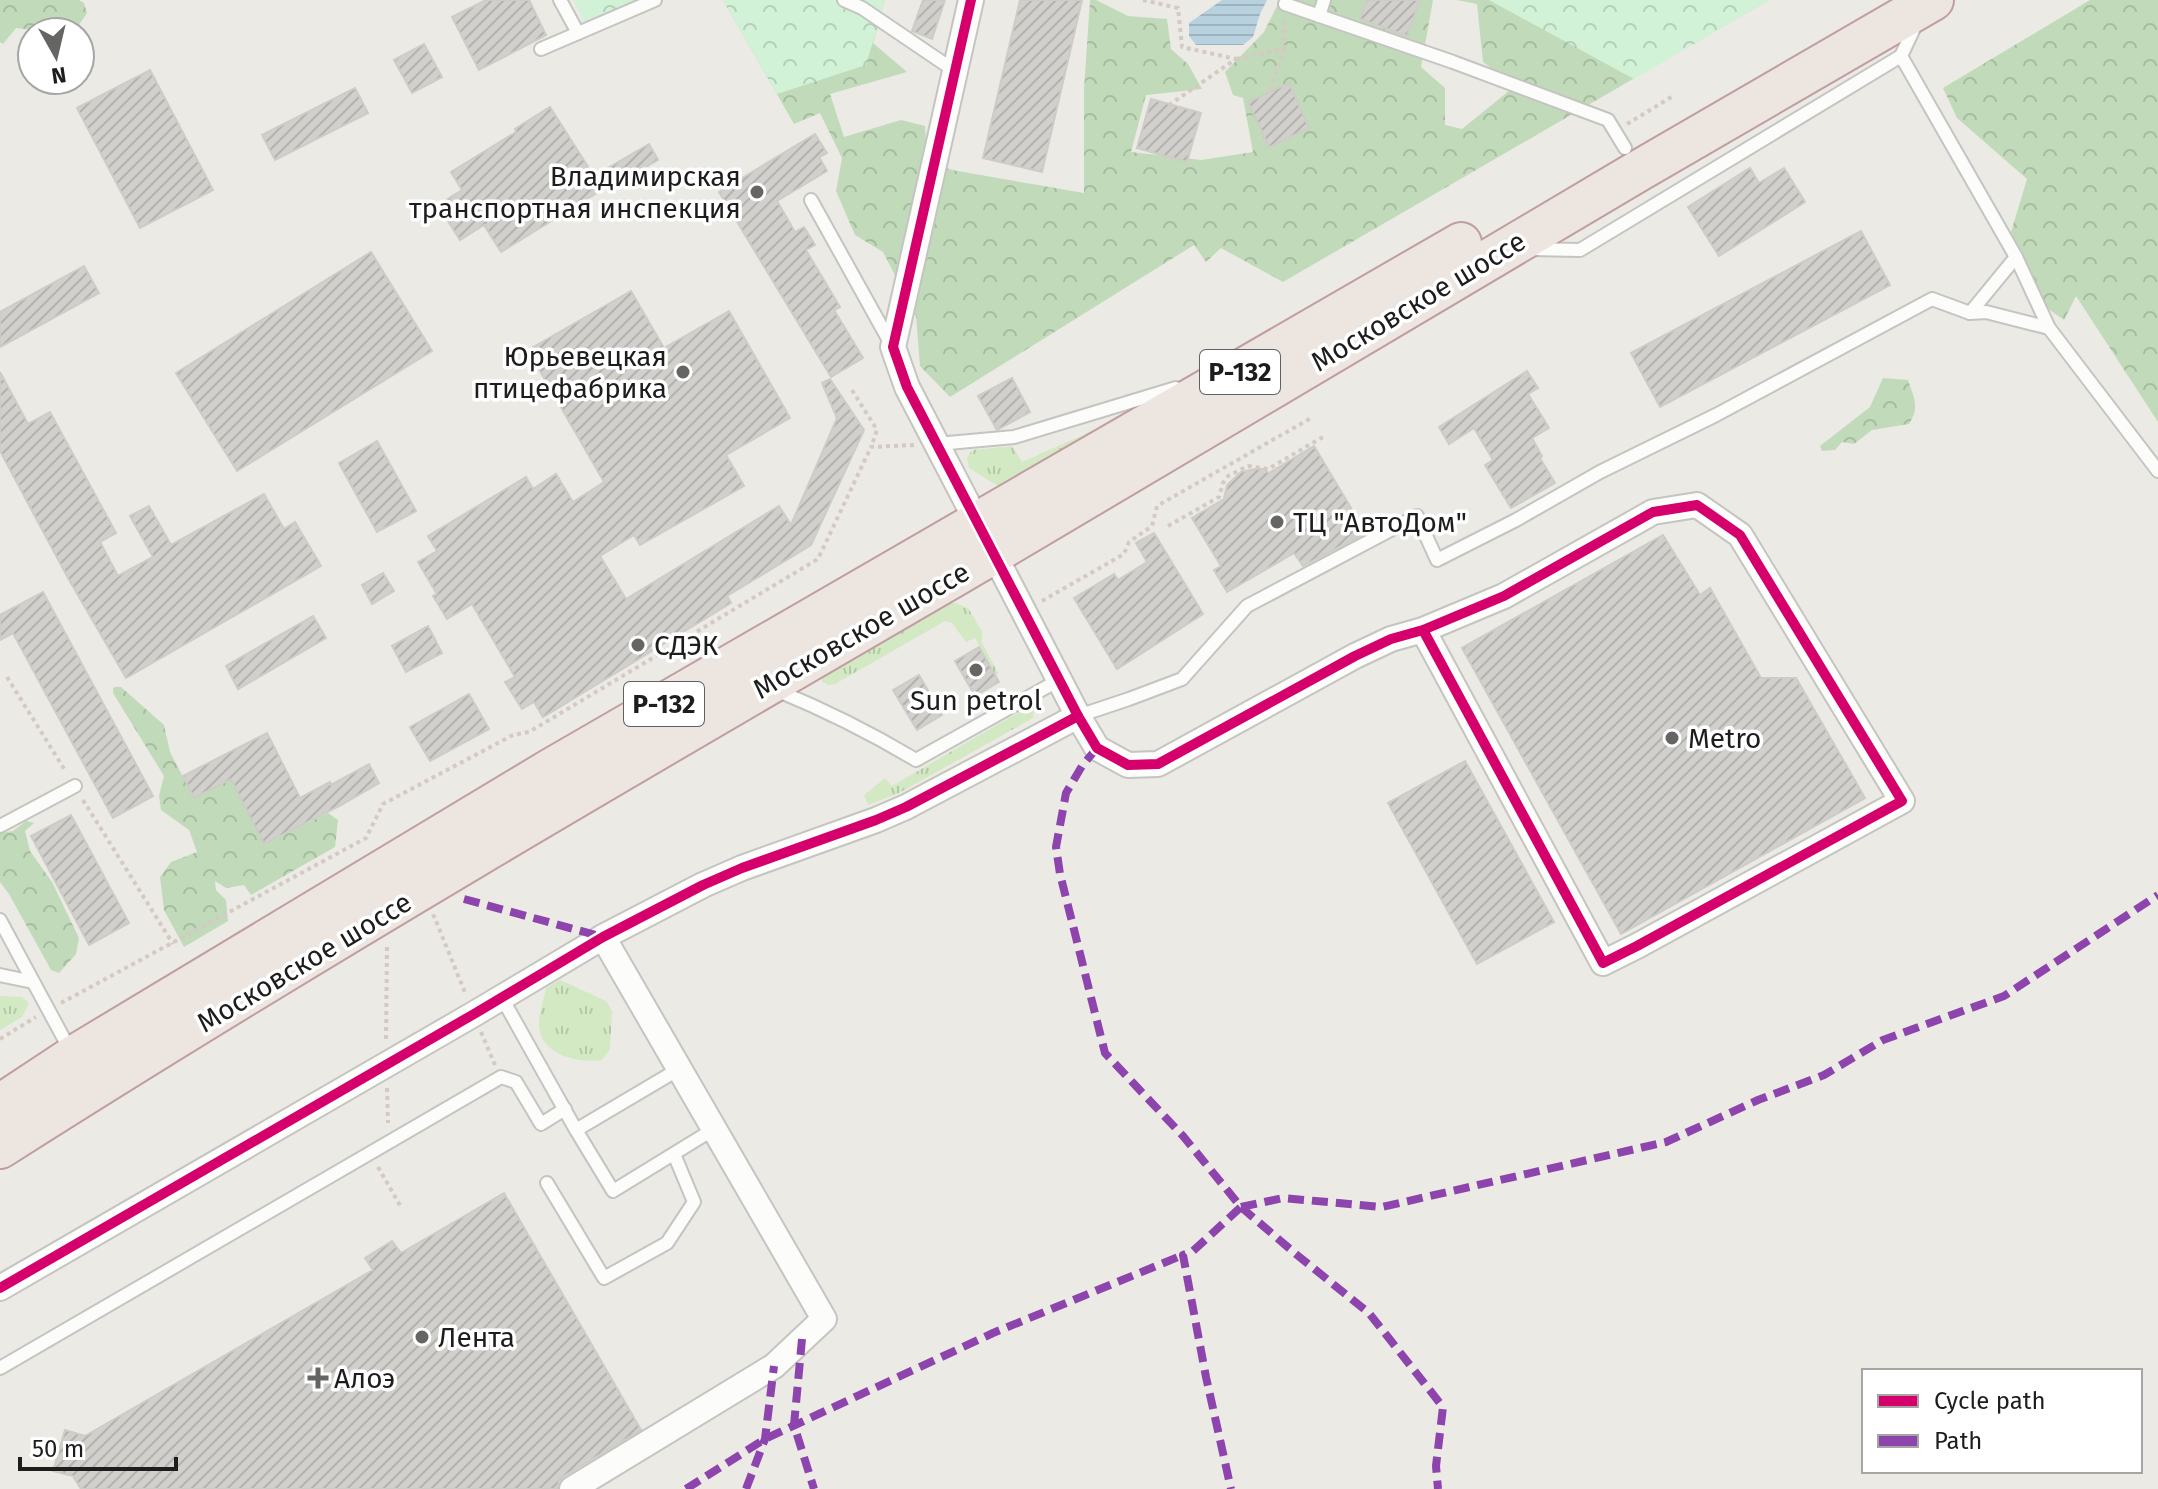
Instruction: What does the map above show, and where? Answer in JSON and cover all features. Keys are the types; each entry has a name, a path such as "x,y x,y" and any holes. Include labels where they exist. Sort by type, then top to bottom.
{"highway":[{"name":"Московское шоссе","path":"0,1148 269,982 766,685 1266,357 1620,140 1884,0"},
{"name":"Московское шоссе","path":"0,1105 74,1056 551,769 986,538 1506,249 1929,2"}],"street":[{"path":"971,0 893,347 907,387 1097,748 1128,765 1158,764 1355,656 1504,596 1653,512 1697,505 1740,535 1902,801 1603,963 1423,630"},
{"path":"0,1288 603,937 742,868 896,811 1078,716"},
{"path":"572,1489 774,1366 824,1319 603,937"}],"lane":[{"path":"560,0 578,33"},
{"path":"541,49 655,0"},
{"path":"844,0 862,8 955,71"},
{"path":"1319,16 1324,0"},
{"path":"1506,249 1580,250 1901,56 1929,2"},
{"path":"1285,4 1608,120 1620,140"},
{"path":"1901,56 2016,257 2049,328 2158,471"},
{"path":"811,200 893,347"},
{"path":"1970,313 2016,257"},
{"path":"1078,716 1182,679 1247,606 1417,516 1437,560 1932,299 1970,313 1986,312 2049,328"},
{"path":"937,444 1014,437 1211,378 1266,357"},
{"path":"766,685 819,707 916,760 1059,680"},
{"path":"0,826 75,786"},
{"path":"0,920 74,1056"},
{"path":"0,974 33,982"},
{"path":"502,998 613,1191 714,1129"},
{"path":"576,1130 679,1069"},
{"path":"0,1368 501,1077 516,1082 541,1124 565,1109"},
{"path":"547,1183 604,1278 667,1243 694,1202 674,1154"}],"path":[{"path":"1143,0 1178,8"},
{"path":"1180,0 1182,47 1236,59"},
{"path":"1269,93 1284,49 1285,4"},
{"path":"1169,105 1236,59 1284,49"},
{"path":"1620,140 1673,96"},
{"path":"0,1039 366,838 383,804 513,735 529,732 818,559 877,430 852,390"},
{"path":"1024,612 1124,554 1129,542 1152,526 1157,506 1311,418"},
{"path":"1168,526 1219,497 1228,476 1248,466 1268,469 1323,437"},
{"path":"871,447 937,444"},
{"path":"1231,464 1235,472"},
{"path":"7,677 173,944"},
{"path":"422,923 434,916 501,1077"},
{"path":"370,1152 401,1207"}],"green space":[{"path":"0,0 79,0 84,3 85,16 16,16 16,28 3,44 0,42"},
{"path":"573,0 636,0 586,25"},
{"path":"723,0 885,0 873,43 907,72 830,94 844,137 901,120 925,126 927,161 952,170 1084,193 1084,89 1090,0 1128,16 1167,19 1171,49 1188,64 1202,89 1146,95 1131,152 1201,160 1253,152 1243,98 1233,95 1225,72 1264,32 1280,0 1367,0 1360,19 1420,0 1433,0 1421,67 1445,88 1445,125 1462,129 1515,86 1483,62 1477,4 1457,0 1769,0 1283,282 1221,248 1206,262 1194,245 950,397 920,366 916,316 883,252 855,235 836,191 842,158 820,113 794,124","holes":["1289,84 1309,128 1269,147"]},
{"path":"723,0 885,0 866,65 777,94"},
{"path":"1489,0 1769,0 1634,79"},
{"path":"2090,0 2158,0 2158,422 2076,296 2064,320 2047,308 2011,232 2027,179 1957,118 1943,88"},
{"path":"1883,378 1908,380 1915,407 1909,424 1872,430 1854,444 1842,442 1835,450 1822,451 1820,446 1870,407"},
{"path":"1147,407 1001,488 969,468 967,458 972,450 1012,446 1022,462"},
{"path":"945,603 968,608 982,631 982,643 998,673 995,675 975,638 966,642 952,623 945,621 835,684 822,682 822,676"},
{"path":"115,687 121,687 164,725 170,752 194,798 231,779 264,844 328,813 338,820 335,847 251,895 244,885 226,888 215,881 216,890 226,900 228,921 184,947 164,910 160,877 171,862 197,852 189,830 161,810 159,796 164,776 113,693"},
{"path":"1026,708 1034,710 1033,718 899,793 868,805 864,795 885,778 892,786"},
{"path":"26,821 34,823 25,831 30,851 52,882 79,938 76,954 59,973 51,970 0,882 0,833 13,831"},
{"path":"560,980 606,1001 612,1011 610,1049 602,1060 563,1056 547,1045 542,1037 539,1022 546,988"},
{"path":"0,996 22,997 29,1003 22,1017 0,1030"}],"water":[{"path":"1222,0 1267,0 1253,37 1243,45 1196,45 1189,36 1189,23"}],"building":[{"path":"486,0 529,0 546,35 479,70 452,17"},
{"path":"923,0 945,0 932,39 912,31"},
{"path":"1020,0 1082,0 1042,172 983,158"},
{"path":"1367,0 1420,0 1407,36 1360,19"},
{"path":"424,44 442,77 412,93 394,60"},
{"path":"150,70 213,190 140,228 77,108"},
{"path":"1289,83 1309,128 1269,147 1248,102"},
{"path":"355,88 368,113 275,160 262,135"},
{"path":"1151,99 1201,113 1187,162 1137,148"},
{"path":"550,107 594,176 649,144 658,160 620,182 618,180 501,252 484,225 460,240 438,205 462,190 451,172"},
{"path":"815,134 827,153 819,157 827,171 777,201 795,232 804,227 815,245 806,250 840,307 834,310 863,358 831,377 719,192"},
{"path":"1750,168 1759,183 1784,168 1805,202 1719,256 1688,207"},
{"path":"1861,231 1890,285 1660,407 1631,353"},
{"path":"371,252 432,351 237,471 176,373"},
{"path":"84,266 99,293 0,347 0,312"},
{"path":"631,291 664,348 729,311 790,418 726,455 744,486 640,545 634,535 600,556 626,599 779,506 791,525 837,418 822,383 830,379 864,430 811,545 727,596 731,603 543,717 534,702 522,709 505,682 515,677 472,604 447,619 433,596 437,594 418,562 437,551 428,536 526,477 533,489 556,474 573,502 604,482 528,350"},
{"path":"1527,371 1538,388 1528,394 1549,428 1532,438 1555,483 1511,508 1485,465 1493,460 1474,428 1449,444 1439,427"},
{"path":"0,372 28,424 50,412 116,533 100,542 118,576 153,557 130,516 149,506 171,545 264,494 284,529 295,522 321,566 126,678 0,451"},
{"path":"1012,378 1030,412 997,430 978,396"},
{"path":"377,441 416,511 377,532 339,463"},
{"name":"ТЦ \"АвтоДом\"","path":"1314,446 1366,533 1303,566 1294,553 1227,592 1214,570 1221,566 1192,518 1224,499 1227,485 1241,472 1263,469 1269,473"},
{"path":"1154,533 1203,614 1117,669 1074,598 1114,574 1118,580 1147,562 1136,543"},
{"name":"Metro","path":"1663,535 1700,595 1710,588 1761,678 1796,678 1865,798 1621,934 1462,648"},
{"path":"383,573 394,591 372,604 362,585"},
{"path":"43,592 153,796 113,818 13,633 0,640 0,615"},
{"path":"313,616 326,638 238,689 226,666"},
{"path":"428,626 442,653 406,672 392,646"},
{"name":"Sun petrol","path":"979,647 999,682 975,696 955,661"},
{"path":"919,675 942,715 917,730 893,690"},
{"path":"469,694 489,729 430,761 410,727"},
{"path":"267,733 300,798 369,764 379,783 264,844 231,779 194,798 183,776"},
{"path":"1465,761 1554,922 1477,964 1388,803"},
{"path":"71,815 129,923 89,945 31,836"},
{"name":"Лента","path":"504,1193 641,1430 564,1476 557,1489 81,1489 73,1476 53,1471 65,1430 85,1436 373,1270 365,1258 392,1241 401,1253"}],"marked path":[{"path":"1097,748 1066,793 1056,847 1105,1053 1183,1136 1241,1207 1193,1251 1183,1255 1231,1489"},
{"path":"1241,1207 1283,1198 1382,1207 1666,1142 1758,1100 1824,1075 1883,1040 2004,996 2158,895"},
{"path":"464,899 603,937"},
{"path":"1241,1207 1369,1313 1443,1407 1436,1466 1438,1489"},
{"path":"686,1489 765,1439 993,1333 1183,1255"},
{"path":"802,1339 794,1425 814,1489"},
{"path":"746,1489 765,1439 774,1366"}],"cycle path":[{"path":"971,0 893,347 907,387 1097,748 1128,765 1158,764 1355,656 1504,596 1653,512 1697,505 1740,535 1902,801 1603,963 1423,630"},
{"path":"0,1288 603,937 742,868 906,807 1078,716"}],"place":[{"name":"Владимирская транспортная инспекция","path":"757,192"},
{"name":"Юрьевецкая птицефабрика","path":"683,372"},
{"name":"ТЦ \"АвтоДом\"","path":"1277,522"},
{"name":"СДЭК","path":"638,645"},
{"name":"Sun petrol","path":"976,670"},
{"name":"Metro","path":"1672,738"},
{"name":"Лента","path":"422,1337"},
{"name":"Алоэ","path":"318,1378"}]}
